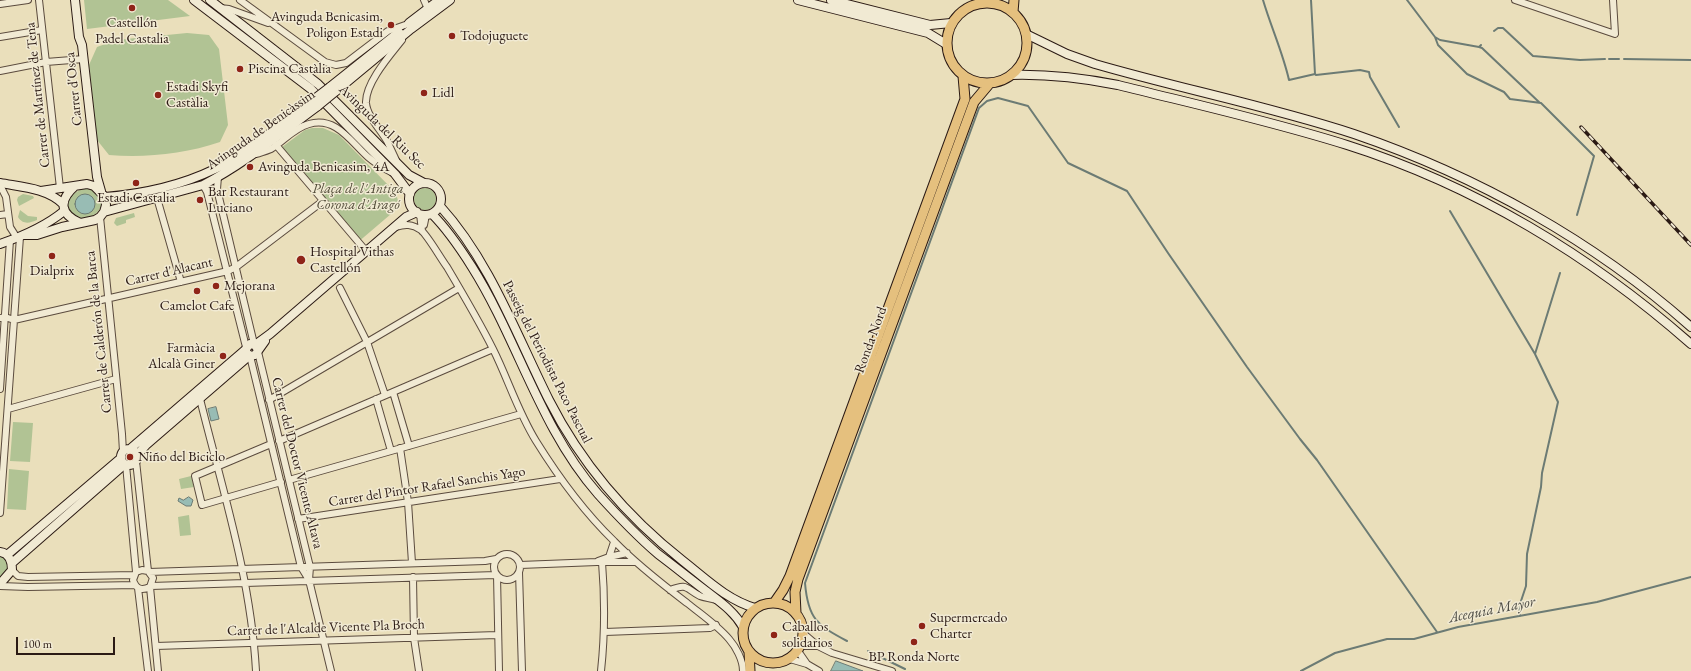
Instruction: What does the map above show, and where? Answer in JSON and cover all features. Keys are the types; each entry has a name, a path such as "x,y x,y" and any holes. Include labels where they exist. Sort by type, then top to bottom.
{"main road":[{"path":"1013,12 1014,0"},
{"path":"990,1 1001,5 1013,12 1020,20 1026,34 1027,48 1022,62 1012,74 1001,81 990,83 977,82 964,76 956,69 949,58 946,44 951,23 959,13 972,5 990,1"},
{"name":"Ronda Nord","path":"774,602 783,590 790,576 965,99 964,76"},
{"name":"Ronda Nord","path":"796,613 795,592 798,579 974,102 990,83"},
{"path":"774,602 786,606 796,613 802,623 804,634 800,648 790,659 772,668 749,652 743,642 743,626 748,616 756,608 774,602"},
{"path":"749,652 750,671"}],"street":[{"path":"0,4 28,0"},
{"name":"Carrer de Martínez de Tena","path":"39,0 60,188"},
{"name":"Carrer d'Osca","path":"75,0 79,36 84,60 97,177 103,194"},
{"name":"Avinguda del Riu Sec","path":"194,0 311,89 395,174 410,194"},
{"name":"Avinguda del Riu Sec","path":"210,0 318,84 409,175 424,183"},
{"path":"240,0 275,26"},
{"path":"424,0 428,8"},
{"name":"Avinguda de Benicàssim","path":"100,217 157,198 203,185 218,177 249,157 409,27 438,0"},
{"name":"Avinguda de Benicàssim","path":"275,26 325,62 336,65 346,63 388,31 409,27 450,0"},
{"path":"798,0 928,33 946,44"},
{"path":"831,0 930,25 951,23"},
{"path":"1514,0 1528,2 1614,34 1613,0"},
{"path":"220,8 229,9 275,26"},
{"path":"399,165 387,141 370,114 366,103 368,93 384,62 409,27"},
{"path":"0,36 42,30"},
{"path":"1026,34 1067,54 1095,64 1346,132 1407,153 1458,175 1528,211 1580,243 1632,279 1691,327"},
{"path":"0,71 46,62 84,60"},
{"path":"1012,74 1043,74 1087,79 1118,85 1299,131 1348,145 1401,164 1453,187 1514,218 1575,255 1623,288 1691,344"},
{"name":"Avinguda de Benicàssim","path":"103,194 125,195 156,189 202,175 216,169 315,103"},
{"path":"249,157 270,150 310,123 324,123 339,129 379,166 395,174"},
{"path":"276,145 321,202 366,251"},
{"path":"87,184 97,177"},
{"name":"Carrer del Doctor Vicente Altava","path":"218,177 217,189 251,329 252,368 301,567 309,580 331,671"},
{"path":"406,217 410,204 410,194 416,186 424,183 432,185 439,190 441,198 440,206 424,214 406,217 252,350 125,456 2,551 18,576 28,577 135,573 142,570 242,569 496,560"},
{"path":"0,184 41,191 56,196 70,219 80,223"},
{"path":"0,184 6,197 11,229 18,237 8,409 2,449 0,513"},
{"path":"18,237 37,235 100,217 106,205 103,194 94,186 87,184 41,191"},
{"name":"Carrer del Doctor Vicente Altava","path":"203,185 209,200 242,330 252,350 269,400 310,567 309,580"},
{"path":"0,244 52,221 64,207 67,193 75,186"},
{"path":"209,200 219,196"},
{"path":"157,198 181,282"},
{"name":"Carrer d'Alacant","path":"14,320 228,271 236,267 321,202"},
{"path":"410,204 424,214"},
{"name":"Passeig del Periodista Paco Pascual","path":"440,206 468,243 487,274 517,330 549,400 563,426 578,452 604,487 628,513 663,545 723,593 737,602 756,608"},
{"path":"0,215 8,214"},
{"path":"422,231 424,214"},
{"name":"Passeig del Periodista Paco Pascual","path":"424,214 460,248 479,278 508,334 540,404 570,457 597,492 621,520 657,552 731,610 743,626"},
{"name":"Carrer de Calderón de la Barca","path":"100,217 125,456 135,573"},
{"path":"393,228 405,224 412,225 422,231 459,288 493,349 521,414 560,479 580,505 627,554 670,590 716,625 730,639 738,652 743,671"},
{"path":"0,389 2,318 18,237"},
{"path":"340,288 367,342 385,395"},
{"path":"269,400 459,288"},
{"path":"2,318 14,320"},
{"path":"242,330 251,329 260,335 270,334"},
{"path":"279,441 493,349"},
{"path":"125,456 132,465 146,445 241,364 252,350"},
{"name":"Carrer del Doctor Vicente Altava","path":"241,364 248,365 252,368"},
{"path":"1,371 10,372"},
{"path":"8,409 116,379"},
{"path":"393,392 409,446"},
{"path":"200,398 245,582 254,643 256,671"},
{"path":"376,399 391,451"},
{"path":"288,480 521,414"},
{"path":"271,444 195,476 202,505 281,482"},
{"path":"400,448 408,502 412,563"},
{"path":"158,671 150,586 153,578 148,571 134,451 125,456 113,476 12,567 0,585 28,587 136,587 144,590 150,586 413,577 496,575 504,580 513,578 519,572"},
{"path":"113,476 127,478"},
{"name":"Carrer del Pintor Rafael Sanchis Yago","path":"298,519 560,479"},
{"path":"609,557 614,542"},
{"path":"499,671 496,575 494,567 496,560 502,554 510,554 517,557 520,565 522,671"},
{"path":"599,562 609,557 627,554"},
{"path":"618,562 627,554"},
{"path":"599,562 605,594 605,632 601,671"},
{"path":"520,565 636,562"},
{"path":"135,573 133,580 136,587 148,671"},
{"path":"413,577 414,638 418,671"},
{"name":"Passeig del Periodista Paco Pascual","path":"670,590 680,586 687,586 700,596 717,600"},
{"path":"605,632 710,628 716,625"},
{"path":"804,634 818,646 846,658 892,671"},
{"name":"Carrer de l'Alcalde Vicente Pla Broch","path":"156,646 497,635"},
{"path":"807,664 800,648 818,646"},
{"path":"790,659 807,664 819,671"}],"green space":[{"name":"Castellón Padel Castalia","path":"84,0 168,0 190,16 87,29"},
{"name":"Estadi Skyfi Castàlia","path":"187,33 209,35 219,49 228,125 220,142 193,150 165,154 137,156 109,155 97,140 89,65 97,47 116,40"},
{"name":"Plaça de l'Antiga Corona d'Aragó","path":"312,128 323,128 339,135 396,193 398,208 357,243 278,150 305,130"},
{"path":"85,188 95,191 101,196 102,202 100,209 95,214 89,218 81,218 73,215 69,211 67,203 72,195"},
{"path":"425,188 433,191 436,199 433,207 425,210 417,207 414,199 417,191"},
{"path":"23,194 33,196 34,198 19,206 17,200 18,197"},
{"path":"20,210 28,216 37,217 37,220 24,222 20,220 18,217"},
{"path":"134,213 135,217 126,220 126,223 117,226 114,223 116,218"},
{"path":"13,422 33,423 30,462 10,461"},
{"path":"9,469 29,471 26,510 7,509"},
{"path":"191,476 194,487 181,489 179,479"},
{"path":"189,515 191,535 180,536 178,517"},
{"path":"0,555 3,556 8,563 8,569 0,578"}],"water":[{"path":"85,194 92,197 95,204 92,211 85,214 78,211 75,204 78,197"},
{"path":"216,407 219,419 211,421 208,409"},
{"path":"189,497 193,500 191,506 186,506 178,501 179,498 183,500"},
{"path":"836,661 863,671 831,671"}],"waterway":[{"path":"1263,0 1284,60 1289,80 1315,74 1360,70 1369,72 1370,77 1399,127"},
{"path":"1311,0 1315,74"},
{"path":"1407,0 1435,37 1440,40 1479,47 1481,45"},
{"path":"1494,31 1498,28 1503,28 1533,56 1580,60 1605,59"},
{"path":"1435,37 1438,45 1467,74 1504,92 1510,99 1541,103 1594,156 1577,215"},
{"path":"1479,47 1482,48 1540,103"},
{"path":"1609,59 1619,59"},
{"path":"1624,59 1691,60"},
{"path":"847,641 828,630 816,620 806,595 805,583 979,108 987,101 998,98 1028,106 1068,163 1127,191 1247,367 1317,460 1437,632"},
{"path":"1450,211 1535,354"},
{"path":"1520,616 1519,607 1526,586 1527,554 1541,487 1542,473 1558,402 1535,354 1560,273"},
{"name":"Acequia Mayor","path":"1301,671 1335,653 1387,639 1414,639 1458,627 1597,602 1691,577"},
{"path":"868,651 905,669"}],"railway":[{"path":"1581,127 1691,245"}],"place":[{"name":"Castellón Padel Castalia","path":"132,8"},
{"name":"Avinguda Benicasim, Poligon Estadi","path":"391,25"},
{"name":"Todojuguete","path":"452,36"},
{"name":"Piscina Castàlia","path":"240,69"},
{"name":"Lidl","path":"424,93"},
{"name":"Estadi Skyfi Castàlia","path":"158,95"},
{"name":"Avinguda Benicasim, 4A","path":"250,167"},
{"name":"Estadi Castalia","path":"136,183"},
{"name":"Bar Restaurant Luciano","path":"200,200"},
{"name":"Dialprix","path":"52,256"},
{"name":"Hospital Vithas Castellón","path":"301,260"},
{"name":"Mejorana","path":"216,286"},
{"name":"Camelot Cafe","path":"197,291"},
{"name":"Farmàcia Alcalà Giner","path":"223,356"},
{"name":"Niño del Biciclo","path":"130,457"},
{"name":"Supermercado Charter","path":"922,626"},
{"name":"Caballos solidarios","path":"774,635"},
{"name":"BP Ronda Norte","path":"914,642"}]}
